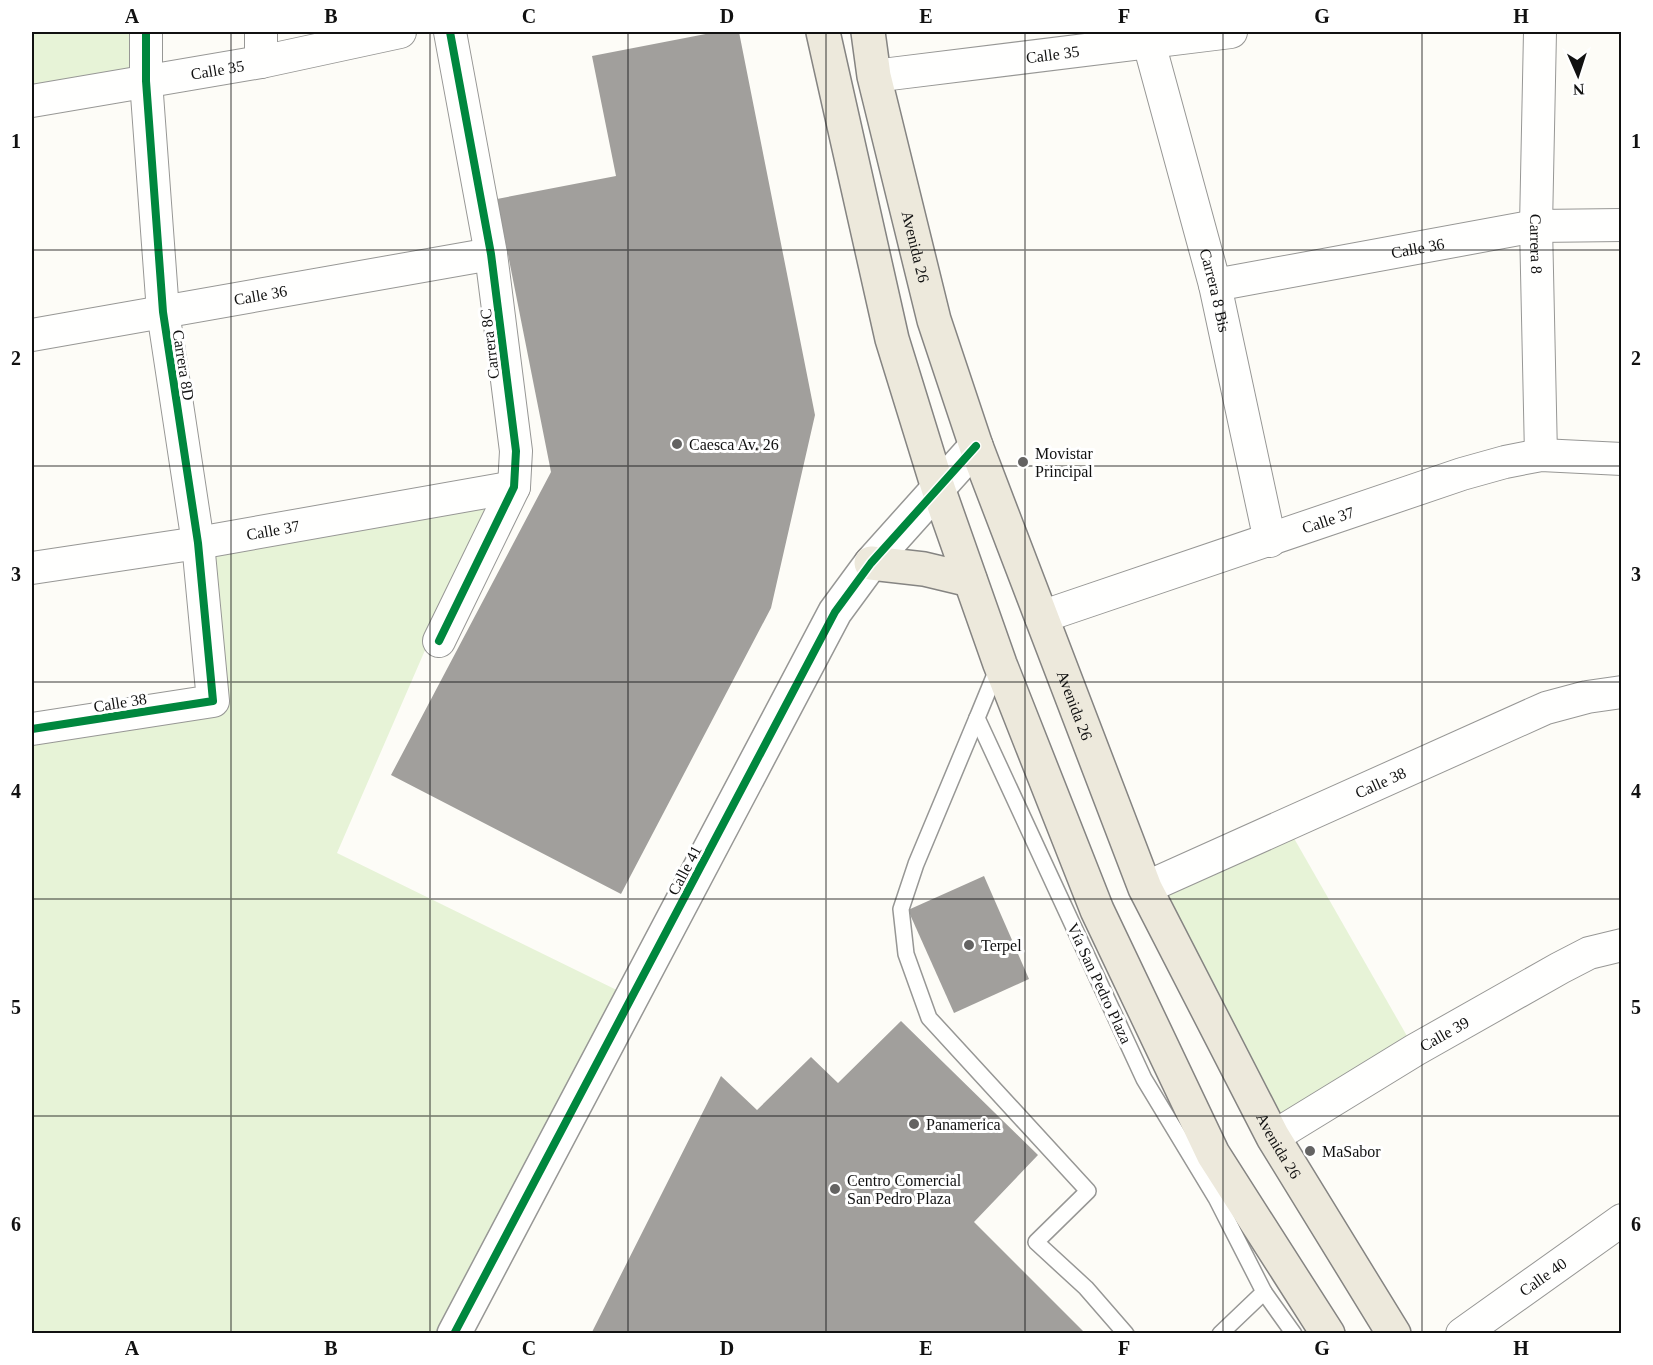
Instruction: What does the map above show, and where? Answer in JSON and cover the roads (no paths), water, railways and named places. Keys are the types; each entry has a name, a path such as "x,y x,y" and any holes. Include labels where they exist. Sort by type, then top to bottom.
{"main road":[{"path":"823,32 892,339 938,488 1000,664 1097,910 1213,1155 1328,1334"},
{"name":"Avenida 26","path":"867,32 874,76 934,320 976,446 1145,888 1273,1137 1394,1334"},
{"path":"871,563 924,569 970,580"}],"street":[{"name":"Carrera 8D","path":"146,32 146,81 163,312 198,543 213,701"},
{"path":"261,32 261,62"},
{"name":"Calle 35","path":"32,101 261,62 400,32"},
{"name":"Carrera 8C","path":"439,640 514,488 516,451 491,254 450,32"},
{"name":"Calle 35","path":"874,76 1231,32"},
{"name":"Carrera 8","path":"1540,32 1536,226 1541,456"},
{"name":"Carrera 8 Bis","path":"1149,43 1215,285 1270,541"},
{"name":"Calle 36","path":"1215,285 1536,226 1622,225"},
{"name":"Calle 36","path":"32,335 491,254"},
{"name":"Calle 41","path":"454,1334 835,612 871,563 976,446"},
{"name":"Calle 37","path":"1041,617 1462,474 1505,462 1541,456 1622,459"},
{"name":"Calle 37","path":"32,567 198,543 514,488"},
{"name":"Calle 38","path":"1145,888 1546,708 1587,697 1622,692"},
{"name":"Calle 38","path":"32,729 213,701"},
{"name":"Calle 39","path":"1273,1137 1415,1050 1560,968 1589,953 1622,945"},
{"name":"Calle 40","path":"1462,1334 1622,1220"}],"lane":[{"path":"1000,664 916,864 902,909 906,954 929,1018 1088,1191 1036,1242 1086,1288 1126,1334"},
{"name":"Vía San Pedro Plaza","path":"977,718 1144,1079 1216,1198 1264,1292 1294,1334"},
{"path":"1220,1334 1264,1292"}],"place":[{"name":"Caesca Av. 26","path":"677,444"},
{"name":"Movistar Principal","path":"1023,462"},
{"name":"Terpel","path":"969,945"},
{"name":"Panamerica","path":"914,1124"},
{"name":"MaSabor","path":"1310,1151"},
{"name":"Centro Comercial San Pedro Plaza","path":"835,1189"}]}
